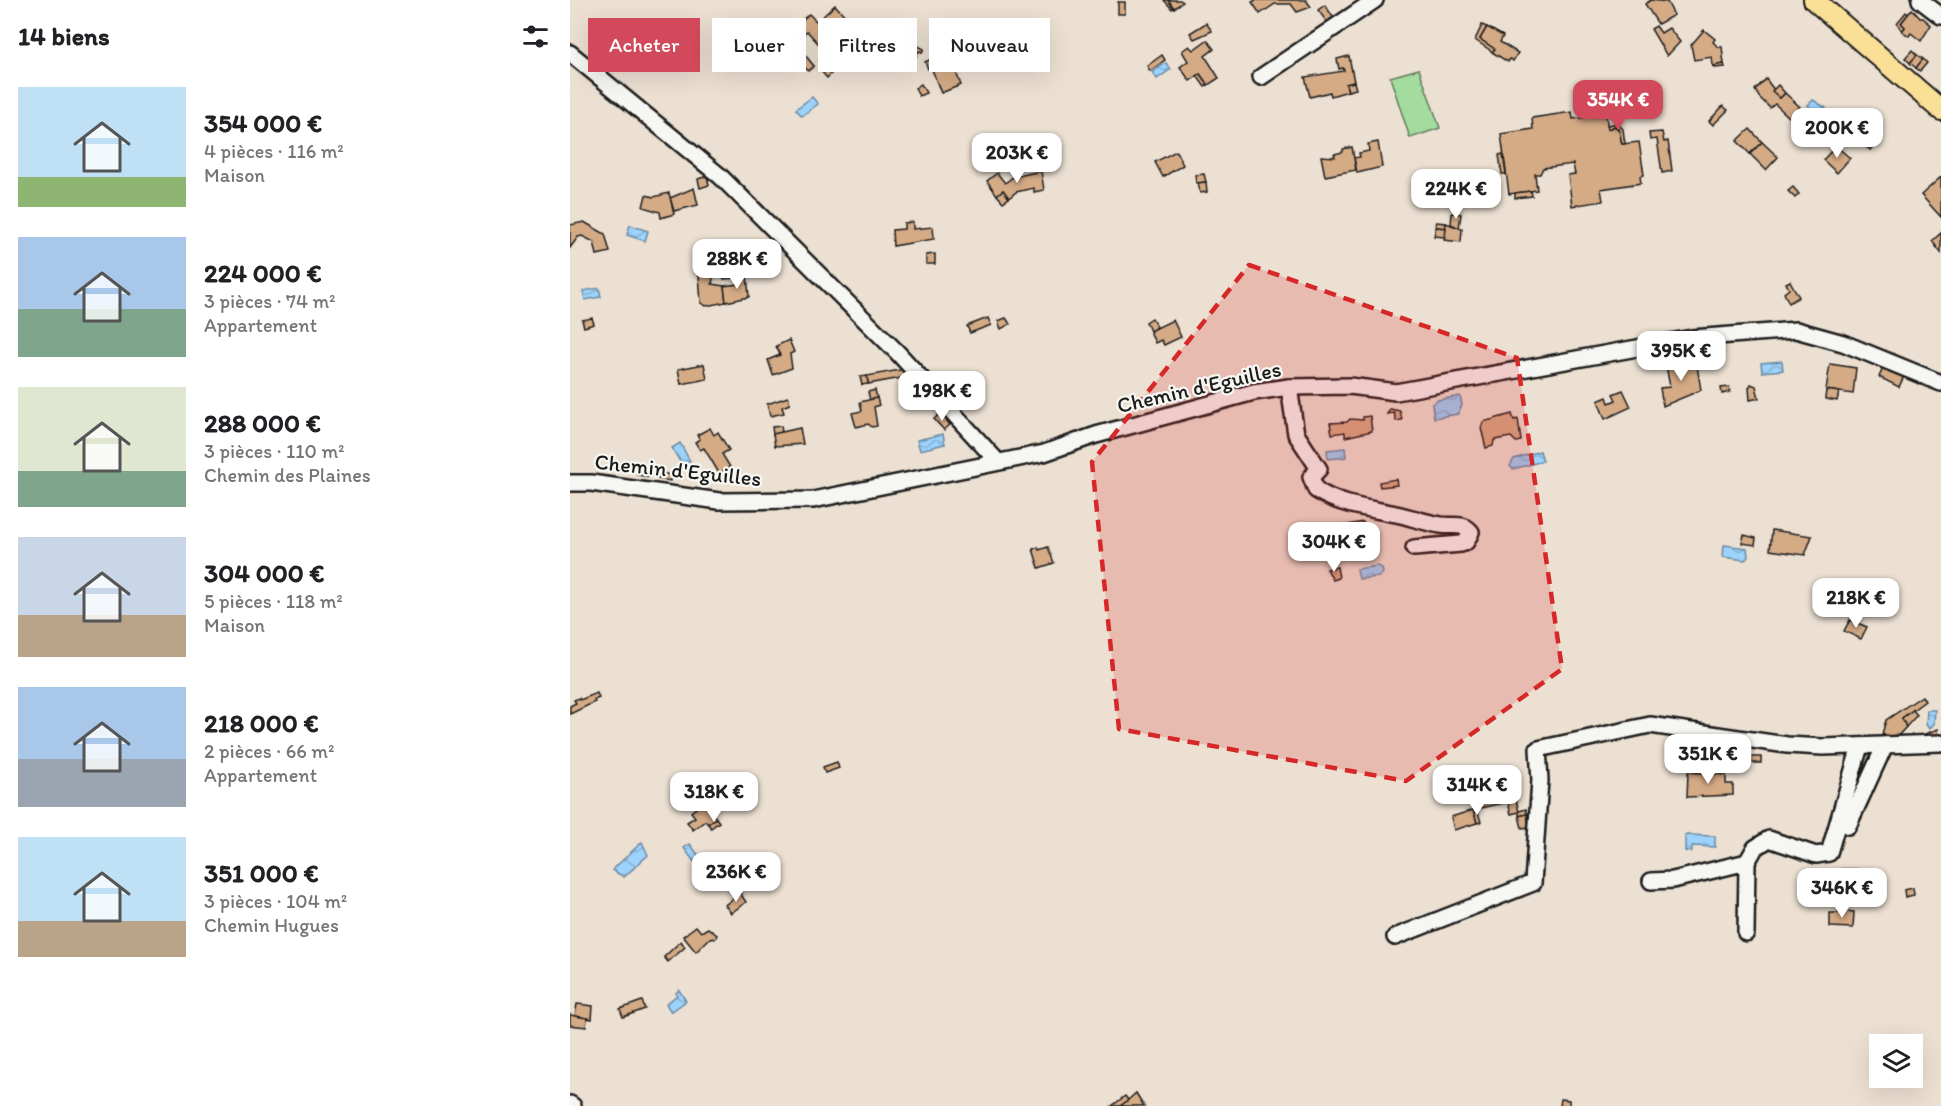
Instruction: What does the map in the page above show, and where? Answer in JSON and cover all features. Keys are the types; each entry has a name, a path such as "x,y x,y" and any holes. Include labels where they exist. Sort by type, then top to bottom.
{"main road":[{"path":"1814,0 1941,110"},
{"path":"1902,74 1941,102"}],"street":[{"path":"1261,78 1375,0"},
{"path":"1920,0 1941,16"},
{"path":"570,53 720,176 897,352 998,462"},
{"name":"Chemin d'Eguilles","path":"570,483 591,483 719,501 813,500 950,474 1044,453 1205,404 1289,387 1350,386 1396,392 1692,338 1796,330 1843,343 1941,383"},
{"path":"1289,387 1296,434 1319,469 1311,477 1316,489 1366,510 1395,514 1439,525 1460,525 1471,532 1466,542 1461,544 1414,548"},
{"path":"1395,937 1533,883 1540,780 1538,749 1650,725 1787,745 1860,746 1941,743"},
{"path":"1848,826 1885,745"},
{"path":"1746,933 1747,862 1755,848 1769,839 1816,855 1829,853 1860,746"},
{"path":"1651,881 1673,880 1747,862"}],"highlighted area":[{"path":"1249,265 1517,358 1562,669 1406,781 1119,729 1092,462"}],"green space":[{"path":"1419,69 1440,128 1410,138 1390,77"}],"water":[{"path":"1166,63 1171,69 1157,79 1152,72"},
{"path":"812,97 818,104 802,116 796,109"},
{"path":"1813,100 1826,108 1820,116 1816,117 1808,105"},
{"path":"630,225 648,231 645,241 627,235"},
{"path":"599,288 601,297 585,300 583,291"},
{"path":"1782,361 1783,370 1762,372 1761,363"},
{"path":"1460,396 1462,405 1458,414 1434,418 1432,404 1437,400"},
{"path":"943,434 945,444 920,450 917,440"},
{"path":"680,443 690,461 682,465 672,448"},
{"path":"1345,448 1346,457 1328,459 1327,450"},
{"path":"1540,451 1543,461 1513,469 1510,466 1514,459"},
{"path":"1724,545 1747,548 1748,557 1745,560 1723,557"},
{"path":"1377,566 1382,568 1383,573 1379,577 1359,579 1357,569"},
{"path":"1927,710 1935,710 1934,724 1929,729 1926,724"},
{"path":"1685,835 1715,836 1715,847 1692,846 1692,852 1685,851"},
{"path":"642,842 648,855 624,877 612,870"},
{"path":"690,844 701,859 695,863 684,848"},
{"path":"679,990 686,1001 671,1012 666,1004 677,995"}],"building":[{"path":"1164,0 1168,0 1174,8 1172,9"},
{"path":"1168,0 1180,0 1183,2 1174,8"},
{"path":"1256,0 1306,0 1311,7 1297,12 1291,4 1275,4 1260,14 1252,2"},
{"path":"1651,0 1667,2 1674,15 1658,24 1645,4"},
{"path":"1118,2 1125,2 1125,14 1118,14"},
{"path":"835,5 847,18 821,18"},
{"path":"1325,5 1335,20 1329,25 1318,10"},
{"path":"1912,9 1931,25 1921,41 1911,33 1909,36 1902,31 1905,27 1901,23"},
{"path":"1906,12 1908,14 1901,23 1905,27 1902,31 1897,23"},
{"path":"809,14 817,22 818,43 806,32 804,18"},
{"path":"1206,23 1212,31 1194,39 1190,33"},
{"path":"1482,25 1487,27 1480,39 1495,49 1493,52 1475,40"},
{"path":"1656,26 1661,33 1669,28 1680,42 1667,56 1651,29"},
{"path":"1487,27 1503,36 1500,42 1518,53 1513,61 1510,59 1508,62 1492,52 1495,49 1480,39"},
{"path":"1704,30 1715,39 1713,42 1718,47 1722,47 1724,64 1713,66 1712,57 1694,60 1691,45"},
{"path":"1207,40 1214,49 1205,56 1219,78 1208,85 1200,74 1190,81 1180,67 1188,61 1182,51 1189,46 1193,50"},
{"path":"917,45 924,49 922,52 919,51 917,54"},
{"path":"1912,50 1917,55 1910,63 1905,58"},
{"path":"1162,55 1165,60 1150,71 1147,66"},
{"path":"1917,55 1923,59 1916,68 1910,63"},
{"path":"806,56 814,66 808,71 806,69"},
{"path":"1349,56 1354,82 1346,84 1348,91 1331,96 1330,92 1310,97 1305,77 1344,71 1343,68 1339,69 1337,59"},
{"path":"1923,59 1927,63 1920,71 1916,68"},
{"path":"1724,64 1725,67 1714,68 1713,66"},
{"path":"822,72 833,72 827,78"},
{"path":"933,72 956,72 961,85 941,93"},
{"path":"1200,74 1208,85 1205,87 1197,76"},
{"path":"1766,79 1780,98 1785,93 1800,107 1789,117 1775,104 1770,108 1759,97 1755,90"},
{"path":"1354,82 1356,89 1348,91 1346,84"},
{"path":"921,84 926,93 919,96 915,88"},
{"path":"1778,85 1785,93 1780,98 1772,91"},
{"path":"1723,106 1728,110 1713,125 1709,121"},
{"path":"1572,112 1573,119 1606,115 1608,129 1615,126 1619,130 1622,144 1639,142 1644,175 1640,176 1641,183 1601,189 1603,201 1572,206 1568,175 1575,174 1573,164 1543,168 1540,174 1535,174 1537,190 1509,194 1501,134 1533,129 1532,118"},
{"path":"1802,114 1807,119 1802,125 1796,119"},
{"path":"1868,118 1876,124 1873,127 1882,136 1870,150 1851,134"},
{"path":"1617,123 1623,129 1625,144 1622,144 1619,130 1615,126 1608,129 1607,125"},
{"path":"1750,129 1762,142 1750,154 1737,141"},
{"path":"1662,132 1664,142 1668,141 1672,171 1662,173 1657,139 1650,140 1649,133"},
{"path":"1378,142 1382,167 1357,173 1354,158 1360,157 1359,153 1369,151 1368,144"},
{"path":"1762,142 1778,157 1766,170 1750,154"},
{"path":"1836,146 1850,158 1837,173 1823,160"},
{"path":"1352,147 1356,170 1325,176 1321,156 1335,157 1334,154"},
{"path":"1176,151 1183,165 1163,177 1155,162"},
{"path":"1503,154 1506,174 1502,174 1499,155"},
{"path":"1041,171 1044,190 1034,192 1034,188 1016,192 1009,198 1003,190 997,195 987,181 997,173 1005,183 1013,177"},
{"path":"1204,174 1206,182 1196,183 1195,175"},
{"path":"707,176 709,185 700,188 698,179"},
{"path":"1941,177 1941,217 1921,195"},
{"path":"1440,180 1454,181 1454,187 1440,185"},
{"path":"1206,182 1207,192 1200,193 1198,183"},
{"path":"1444,186 1454,187 1453,192 1444,191"},
{"path":"1793,187 1799,194 1795,198 1788,191"},
{"path":"694,188 698,205 674,211 670,198"},
{"path":"1003,190 1009,198 1003,202 997,195"},
{"path":"1531,191 1532,196 1515,198 1515,193"},
{"path":"669,193 674,214 661,218 660,212 643,207 646,195 654,197"},
{"path":"1452,213 1461,214 1459,228 1451,224"},
{"path":"584,222 605,234 610,252 597,255 594,242 582,236 578,237 570,248 570,225"},
{"path":"913,222 913,229 933,227 934,239 893,246 892,230 904,229 904,223"},
{"path":"1436,222 1446,223 1446,228 1436,227"},
{"path":"1446,223 1462,229 1461,242 1444,240"},
{"path":"1436,227 1446,228 1445,237 1434,236"},
{"path":"1941,233 1941,253 1932,241"},
{"path":"935,254 935,264 926,264 926,255"},
{"path":"735,271 735,278 724,279 723,272"},
{"path":"714,273 712,284 724,286 726,302 706,306 701,303 699,275"},
{"path":"747,275 749,297 726,302 724,286 738,284 738,276"},
{"path":"1790,281 1799,297 1789,303 1784,293 1789,289 1786,283"},
{"path":"592,318 594,324 584,327 582,320"},
{"path":"988,318 991,325 970,333 967,326"},
{"path":"1006,318 1010,324 1001,329 998,321"},
{"path":"1152,318 1157,327 1150,331 1146,322"},
{"path":"1173,320 1181,337 1164,345 1161,340 1155,343 1150,331"},
{"path":"789,340 794,352 790,354 792,368 773,375 768,360 780,355 776,346"},
{"path":"1696,360 1701,390 1663,406 1660,388 1670,387 1666,365"},
{"path":"704,364 707,379 681,384 678,369"},
{"path":"1830,364 1856,368 1853,394 1826,390"},
{"path":"1884,366 1904,376 1899,387 1879,377"},
{"path":"905,369 912,376 868,384 867,376"},
{"path":"867,376 868,384 862,385 860,377"},
{"path":"1751,384 1756,386 1759,398 1750,400"},
{"path":"1729,387 1730,392 1722,394 1721,388"},
{"path":"875,390 877,398 870,400 868,392"},
{"path":"1623,390 1631,407 1605,419 1598,401 1607,397 1609,403 1616,400 1613,394"},
{"path":"1826,390 1839,392 1837,401 1825,399"},
{"path":"788,397 790,404 782,407 784,413 770,416 767,404"},
{"path":"877,398 879,405 874,407 877,426 872,427 868,424 856,427 852,413 862,411 860,402"},
{"path":"1390,409 1400,411 1402,420 1396,421 1394,413 1387,414"},
{"path":"941,413 950,425 944,430 934,419"},
{"path":"1512,414 1514,420 1518,419 1521,441 1516,442 1511,437 1494,440 1493,446 1486,448 1481,428 1483,422"},
{"path":"1370,416 1372,431 1345,437 1345,432 1332,434 1330,423 1347,422 1350,419 1363,420 1363,417"},
{"path":"781,426 782,432 773,434 772,427"},
{"path":"710,428 714,435 718,432 729,450 722,454 730,467 719,473 704,448 700,450 695,442 700,439 697,435"},
{"path":"800,428 803,444 775,446 773,434"},
{"path":"639,469 650,471 649,477 637,475"},
{"path":"660,473 671,475 670,481 658,479"},
{"path":"1396,479 1397,485 1380,487 1379,482"},
{"path":"1363,522 1367,539 1342,544 1338,527"},
{"path":"1772,530 1812,536 1805,555 1770,550"},
{"path":"1744,535 1756,538 1755,545 1742,543"},
{"path":"1038,547 1039,550 1048,547 1054,563 1039,568 1033,549"},
{"path":"1337,567 1339,578 1333,580 1327,569"},
{"path":"1851,598 1861,603 1858,610 1848,603"},
{"path":"1862,601 1877,609 1873,616 1858,609"},
{"path":"1850,620 1867,627 1861,639 1844,631"},
{"path":"597,693 599,698 594,700 595,702 570,714 570,706 576,703 574,700"},
{"path":"1922,696 1925,701 1902,718 1906,727 1895,739 1882,734 1886,720"},
{"path":"1913,710 1917,715 1906,727 1902,718"},
{"path":"1938,729 1939,737 1928,741 1925,734"},
{"path":"1751,757 1761,757 1761,763 1752,763"},
{"path":"837,762 839,768 825,773 823,767"},
{"path":"1688,772 1726,775 1726,784 1733,784 1733,795 1687,797"},
{"path":"1512,782 1519,812 1511,814 1508,802 1481,808 1479,801 1491,798 1489,787"},
{"path":"713,795 720,804 711,811 704,802"},
{"path":"704,802 716,818 708,824 705,821 693,830 687,822 695,817 691,812"},
{"path":"1477,809 1481,822 1477,823 1473,810"},
{"path":"1526,809 1527,814 1519,816 1519,811"},
{"path":"1473,810 1477,823 1454,830 1451,817"},
{"path":"1527,814 1529,827 1522,828 1519,816"},
{"path":"716,818 719,822 711,828 708,824"},
{"path":"1842,869 1858,869 1858,882 1849,883 1849,874 1842,874"},
{"path":"1858,882 1858,889 1849,889 1849,883"},
{"path":"1913,888 1914,895 1905,897 1904,890"},
{"path":"740,893 746,902 731,913 725,905"},
{"path":"1839,907 1844,907 1844,911 1854,912 1853,928 1830,927 1830,913 1839,913"},
{"path":"696,926 701,932 708,928 717,935 715,939 710,938 696,952 683,936"},
{"path":"681,941 685,947 668,962 664,957"},
{"path":"642,1001 645,1009 623,1017 620,1009"},
{"path":"577,1004 593,1006 592,1019 575,1016"},
{"path":"570,1015 587,1018 586,1027 570,1025"},
{"path":"1136,1093 1144,1106 1120,1106 1128,1100"},
{"path":"1125,1096 1128,1100 1120,1106 1112,1106"},
{"path":"1561,1099 1569,1100 1569,1106 1560,1106"}]}
